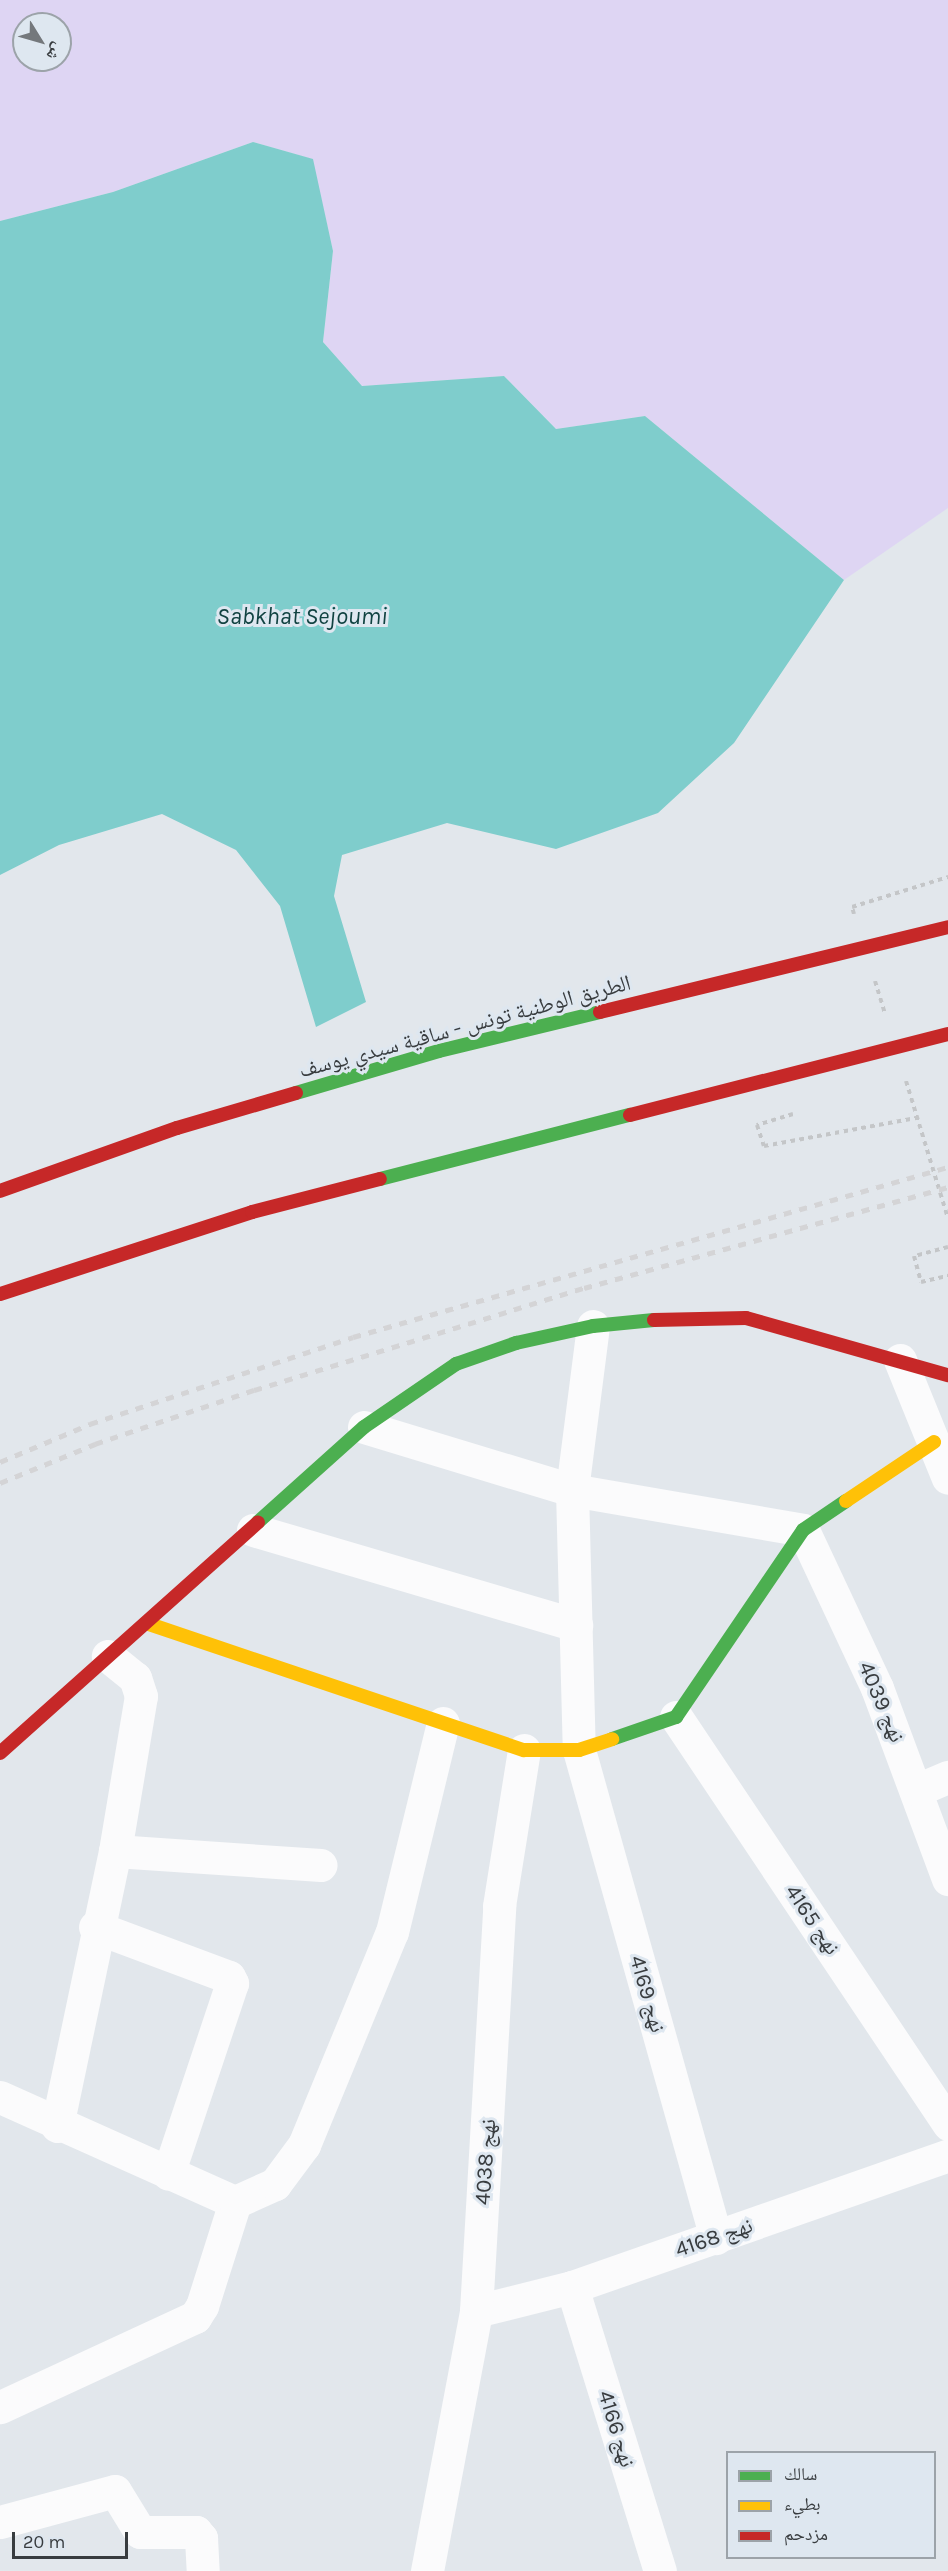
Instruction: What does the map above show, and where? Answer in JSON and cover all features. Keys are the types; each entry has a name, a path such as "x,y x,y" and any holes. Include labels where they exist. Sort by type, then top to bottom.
{"main road":[{"name":"الطريق الوطنية تونس - ساقية سيدي يوسف","path":"0,1191 177,1128 439,1051 948,927"},
{"path":"0,1294 252,1212 948,1034"},
{"path":"0,1753 253,1530 364,1427 456,1364 516,1343 593,1326 695,1316 746,1318 948,1375"},
{"path":"146,1623 524,1750 579,1750 676,1717 803,1530 934,1442"}],"street":[{"name":"نهج 4169","path":"593,1326 572,1490 579,1750 716,2238"},
{"path":"900,1360 948,1478"},
{"path":"364,1427 572,1490 803,1530"},
{"path":"253,1530 576,1625"},
{"name":"نهج 4039","path":"803,1530 877,1689 917,1790 948,1879"},
{"path":"57,2126 95,1927 115,1851 141,1696 135,1678 108,1656"},
{"name":"نهج 4165","path":"676,1717 948,2124"},
{"path":"0,2097 57,2126 235,2202 267,2189 296,2162 382,1963 443,1723"},
{"name":"نهج 4038","path":"428,2571 476,2311 499,1906 524,1750"},
{"path":"917,1790 948,1777"},
{"path":"115,1851 321,1865"},
{"path":"95,1927 229,1977 232,1983 168,2174"},
{"name":"نهج 4168","path":"476,2311 572,2287 948,2155"},
{"path":"0,2407 195,2318 235,2202"},
{"name":"نهج 4166","path":"572,2287 660,2571"},
{"path":"0,2523 116,2492 140,2532 196,2532 201,2538 203,2571"}],"path":[{"path":"852,907 948,877"},
{"path":"764,1146 917,1118"},
{"path":"948,1246 914,1256 921,1282 948,1276"}],"shaded area":[{"path":"0,0 948,0 948,508 844,580 645,416 556,429 504,376 362,386 323,342 333,251 312,159 253,142 113,192 0,221"}],"water":[{"name":"Sabkhat Sejoumi","path":"253,142 313,159 333,251 323,342 362,386 504,376 556,429 645,416 844,580 734,743 658,813 556,849 447,823 342,855 334,896 366,1002 316,1027 280,906 236,850 162,814 59,845 0,875 0,221 113,192"}],"railway":[{"path":"0,1462 90,1424 353,1337 948,1167"},
{"path":"0,1483 95,1444 254,1390 584,1288 948,1187"}],"traffic: fast":[{"path":"296,1093 439,1051 600,1012"},
{"path":"380,1179 630,1115"},
{"path":"258,1522 364,1427 456,1364 516,1343 593,1326 654,1320"},
{"path":"612,1739 676,1717 803,1530 846,1501"}],"traffic: slow":[{"path":"846,1501 934,1442"},
{"path":"146,1623 524,1750 579,1750 612,1739"}],"traffic: jam":[{"path":"600,1012 948,927"},
{"path":"630,1115 948,1034"},
{"path":"0,1191 177,1128 296,1093"},
{"path":"0,1294 252,1212 380,1179"},
{"path":"654,1320 746,1318 948,1375"},
{"path":"0,1753 258,1522"}]}
